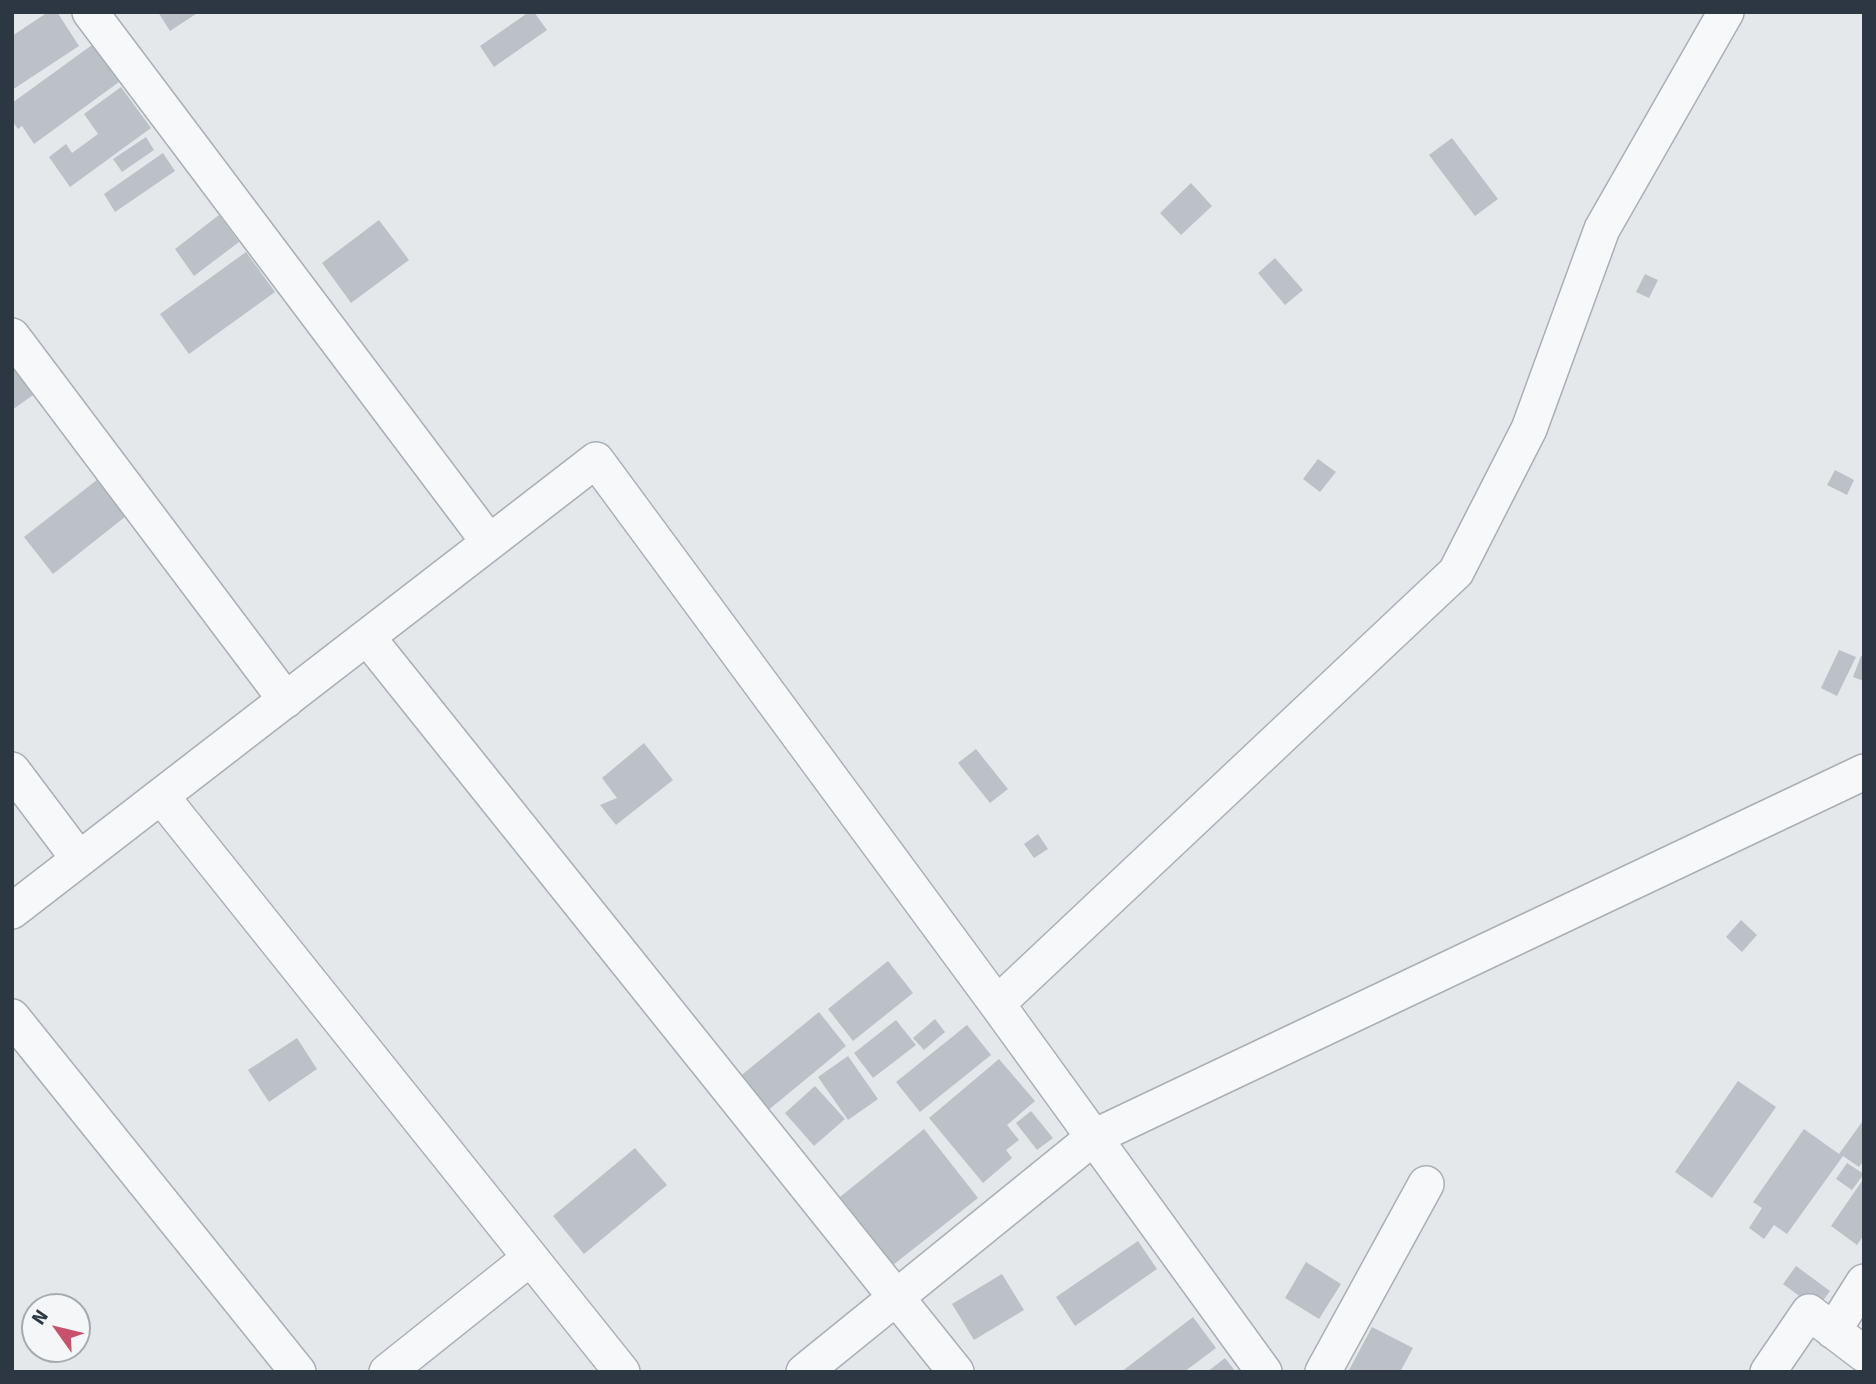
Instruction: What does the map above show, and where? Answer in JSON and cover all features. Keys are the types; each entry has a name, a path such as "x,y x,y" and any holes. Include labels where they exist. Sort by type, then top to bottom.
{"street":[{"path":"90,12 489,542"},
{"path":"997,1004 1456,572 1529,429 1602,229 1726,12"},
{"path":"12,336 285,700"},
{"path":"12,911 596,460 1264,1372"},
{"path":"367,637 956,1372"},
{"path":"12,770 79,859"},
{"path":"804,1372 1094,1137 1864,772"},
{"path":"161,796 622,1372"},
{"path":"12,1017 298,1372"},
{"path":"1324,1372 1426,1184"},
{"path":"387,1372 530,1258"},
{"path":"1833,1331 1864,1282"},
{"path":"1768,1372 1809,1312 1864,1354"}],"building":[{"path":"48,12 57,12 79,46 12,90 12,36"},
{"path":"158,12 199,12 170,31"},
{"path":"529,12 534,12 547,30 494,67 480,46"},
{"path":"92,45 119,82 34,144 22,126 18,129 12,121 12,103"},
{"path":"121,87 151,128 70,187 49,157 66,144 72,153 98,134 84,114"},
{"path":"146,137 154,150 122,172 113,159"},
{"path":"1452,138 1498,199 1475,216 1429,155"},
{"path":"163,153 175,171 115,212 104,194"},
{"path":"1191,183 1212,206 1181,235 1160,213"},
{"path":"219,215 239,242 194,276 175,249"},
{"path":"379,220 409,260 351,303 322,263"},
{"path":"246,252 275,292 189,354 160,314"},
{"path":"1275,258 1303,290 1285,305 1258,273"},
{"path":"1645,274 1658,280 1649,298 1636,292"},
{"path":"12,359 43,388 12,410"},
{"path":"1318,459 1336,472 1320,492 1303,479"},
{"path":"1835,470 1854,480 1847,495 1827,485"},
{"path":"107,472 135,509 53,574 24,537"},
{"path":"1839,650 1856,657 1837,696 1821,688"},
{"path":"1861,656 1864,657 1864,681 1853,677"},
{"path":"644,743 673,780 616,825 600,805 617,798 602,778"},
{"path":"976,749 1008,789 990,803 958,763"},
{"path":"1038,834 1048,849 1034,858 1024,844"},
{"path":"1741,920 1757,935 1742,952 1726,937"},
{"path":"888,961 913,993 853,1041 828,1009"},
{"path":"819,1012 846,1046 766,1112 738,1078"},
{"path":"935,1019 945,1032 924,1050 913,1038"},
{"path":"896,1020 916,1045 873,1078 854,1053"},
{"path":"967,1025 991,1055 920,1112 896,1082"},
{"path":"297,1038 317,1069 269,1102 248,1070"},
{"path":"848,1056 878,1099 848,1120 818,1077"},
{"path":"999,1059 1035,1101 1007,1125 1019,1140 1006,1150 1012,1158 983,1183 929,1118"},
{"path":"1738,1081 1776,1107 1712,1198 1675,1172"},
{"path":"815,1086 845,1119 814,1146 785,1113"},
{"path":"1031,1111 1053,1138 1037,1150 1016,1123"},
{"path":"1862,1122 1864,1160 1859,1167 1843,1156 1787,1234 1774,1225 1764,1239 1749,1228 1762,1208 1753,1202 1804,1129 1839,1154"},
{"path":"924,1129 978,1198 893,1265 840,1197"},
{"path":"635,1148 667,1185 584,1254 553,1216"},
{"path":"1847,1163 1864,1174 1852,1190 1836,1179"},
{"path":"1864,1178 1864,1235 1857,1245 1831,1226"},
{"path":"1138,1241 1157,1269 1075,1326 1056,1297"},
{"path":"1306,1262 1341,1284 1319,1319 1285,1298"},
{"path":"1796,1266 1830,1291 1817,1309 1783,1284"},
{"path":"1002,1274 1024,1310 974,1340 952,1304"},
{"path":"1193,1317 1216,1348 1184,1372 1121,1372"},
{"path":"1372,1327 1413,1348 1400,1372 1348,1372"},
{"path":"1225,1358 1236,1372 1207,1372"}]}
